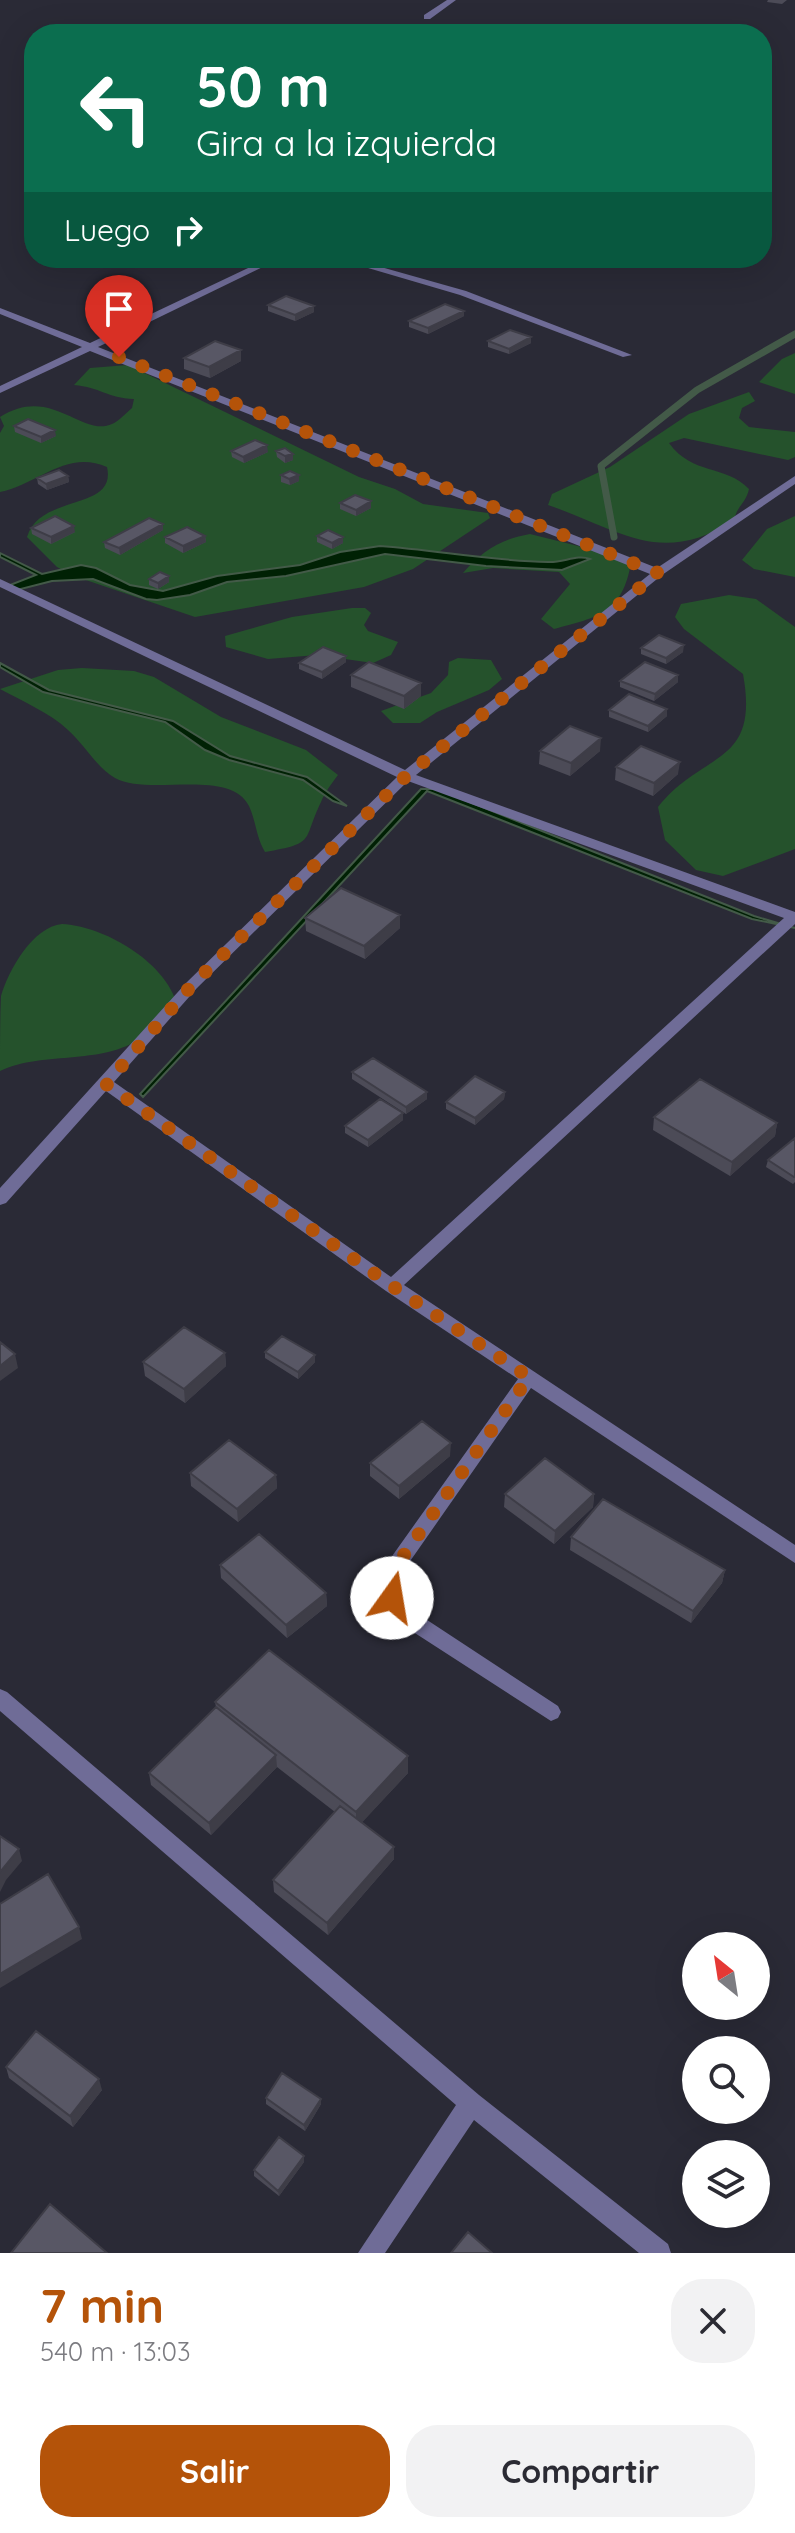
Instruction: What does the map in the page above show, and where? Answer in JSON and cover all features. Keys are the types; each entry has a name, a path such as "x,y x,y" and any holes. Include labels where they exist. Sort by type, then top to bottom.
{"street":[{"path":"427,17 452,0"},
{"path":"0,390 255,268"},
{"path":"374,268 463,293 627,355"},
{"path":"0,311 658,573"},
{"path":"0,1199 192,985 406,776 658,573 795,479"},
{"path":"0,583 406,776 795,916 392,1286"},
{"path":"106,1084 392,1286 795,1555"},
{"path":"529,1377 397,1565 392,1598 411,1620 551,1712"},
{"path":"0,1698 471,2103 659,2253"},
{"path":"370,2253 471,2103"}],"shaded area":[{"path":"795,353 795,394 759,382 782,359"},
{"path":"128,365 359,477 395,489 423,504 488,513 490,518 413,569 364,587 195,617 74,576 57,567 27,537 35,523 46,514 101,491 107,481 107,467 79,462 66,465 0,492 0,433 4,426 0,417 18,408 35,406 50,408 89,424 112,424 132,408 134,399 74,385 90,368"},
{"path":"749,392 755,401 742,408 739,418 749,427 795,432 795,457 788,460 684,438 669,443 688,461 730,476 749,489 734,520 708,534 661,543 619,533 548,505 552,494 610,467 689,414"},
{"path":"795,516 795,577 754,569 742,560 767,529"},
{"path":"530,534 614,555 631,563 622,593 615,603 596,616 554,629 541,619 570,584 559,572 493,568 463,573 493,547"},
{"path":"380,546 527,561 590,559 562,570 486,566 385,554 286,576 227,582 190,595 157,600 146,599 93,579 52,581 17,590 10,585 36,575 0,557 0,553 42,574 81,565 96,568 130,585 163,591 217,576 300,565 340,552"},
{"path":"729,595 756,599 795,627 795,849 723,876 696,870 665,840 658,807 675,789 724,754 743,726 746,704 743,674 684,629 675,617 681,604"},
{"path":"365,608 371,613 364,625 368,631 398,642 391,655 373,663 317,655 268,659 226,647 225,636 292,617"},
{"path":"458,658 491,660 502,679 489,690 437,712 420,723 393,723 381,711 431,693 448,675 449,662"},
{"path":"0,663 49,690 173,721 230,756 307,777 347,806 333,801 303,780 229,760 205,750 165,722 43,692 0,667"},
{"path":"58,670 134,671 154,677 221,717 306,750 338,775 323,798 309,833 301,843 265,852 249,806 239,794 207,785 147,785 115,778 61,724 0,689"},
{"path":"421,789 437,789 754,916 795,928 752,919 427,791 143,1097 140,1094"},
{"path":"62,924 96,931 130,948 159,972 176,1001 146,1034 113,1051 36,1061 0,1071 1,996 5,985 16,962 32,941 51,927"}],"building":[{"path":"286,296 314,306 295,315 268,305"},
{"path":"445,304 464,311 428,328 409,321"},
{"path":"510,330 531,337 509,349 488,341"},
{"path":"215,341 241,350 209,367 184,358"},
{"path":"28,419 55,430 41,437 14,426"},
{"path":"255,440 267,445 243,457 231,451"},
{"path":"285,448 293,454 285,456 276,451"},
{"path":"59,470 68,476 46,484 37,478"},
{"path":"290,471 299,475 289,479 281,475"},
{"path":"355,495 371,501 356,510 340,503"},
{"path":"55,516 74,526 51,537 31,528"},
{"path":"149,518 163,524 119,548 104,542"},
{"path":"187,527 205,536 183,546 165,537"},
{"path":"328,530 343,537 332,543 317,536"},
{"path":"160,572 169,576 158,583 149,579"},
{"path":"659,635 684,645 666,658 641,648"},
{"path":"323,647 346,656 322,672 299,663"},
{"path":"369,662 421,683 404,696 351,675"},
{"path":"645,662 678,675 655,694 620,681"},
{"path":"629,694 667,709 648,726 609,710"},
{"path":"570,726 601,738 571,763 540,751"},
{"path":"641,746 680,762 654,783 616,767"},
{"path":"341,888 400,915 364,946 305,918"},
{"path":"373,1058 427,1092 406,1107 352,1072"},
{"path":"475,1076 505,1092 475,1118 446,1102"},
{"path":"700,1079 777,1123 732,1162 654,1117"},
{"path":"380,1099 403,1113 368,1140 345,1126"},
{"path":"795,1138 795,1176 794,1177 768,1160"},
{"path":"184,1327 225,1353 184,1389 143,1362"},
{"path":"282,1336 315,1355 298,1372 265,1352"},
{"path":"0,1342 15,1354 0,1366"},
{"path":"422,1421 451,1443 399,1486 370,1463"},
{"path":"229,1440 276,1475 237,1509 190,1473"},
{"path":"545,1458 594,1494 555,1531 505,1494"},
{"path":"603,1499 725,1570 693,1611 571,1537"},
{"path":"259,1534 326,1593 286,1625 220,1565"},
{"path":"269,1650 408,1756 356,1812 215,1702"},
{"path":"216,1707 276,1755 209,1823 149,1773"},
{"path":"340,1806 394,1847 327,1923 273,1880"},
{"path":"0,1836 19,1849 0,1872"},
{"path":"48,1874 79,1927 0,1974 0,1904"},
{"path":"36,2031 99,2079 70,2116 6,2067"},
{"path":"282,2073 321,2099 304,2125 266,2098"},
{"path":"279,2137 304,2156 278,2191 254,2170"},
{"path":"50,2204 107,2253 11,2253"},
{"path":"468,2232 492,2253 451,2253"}],"waterway":[{"path":"614,537 601,466 697,390 795,334"}],"route":[{"path":"119,357 658,573 406,776 192,985 106,1084 392,1286 529,1377 397,1565 392,1598"}]}
